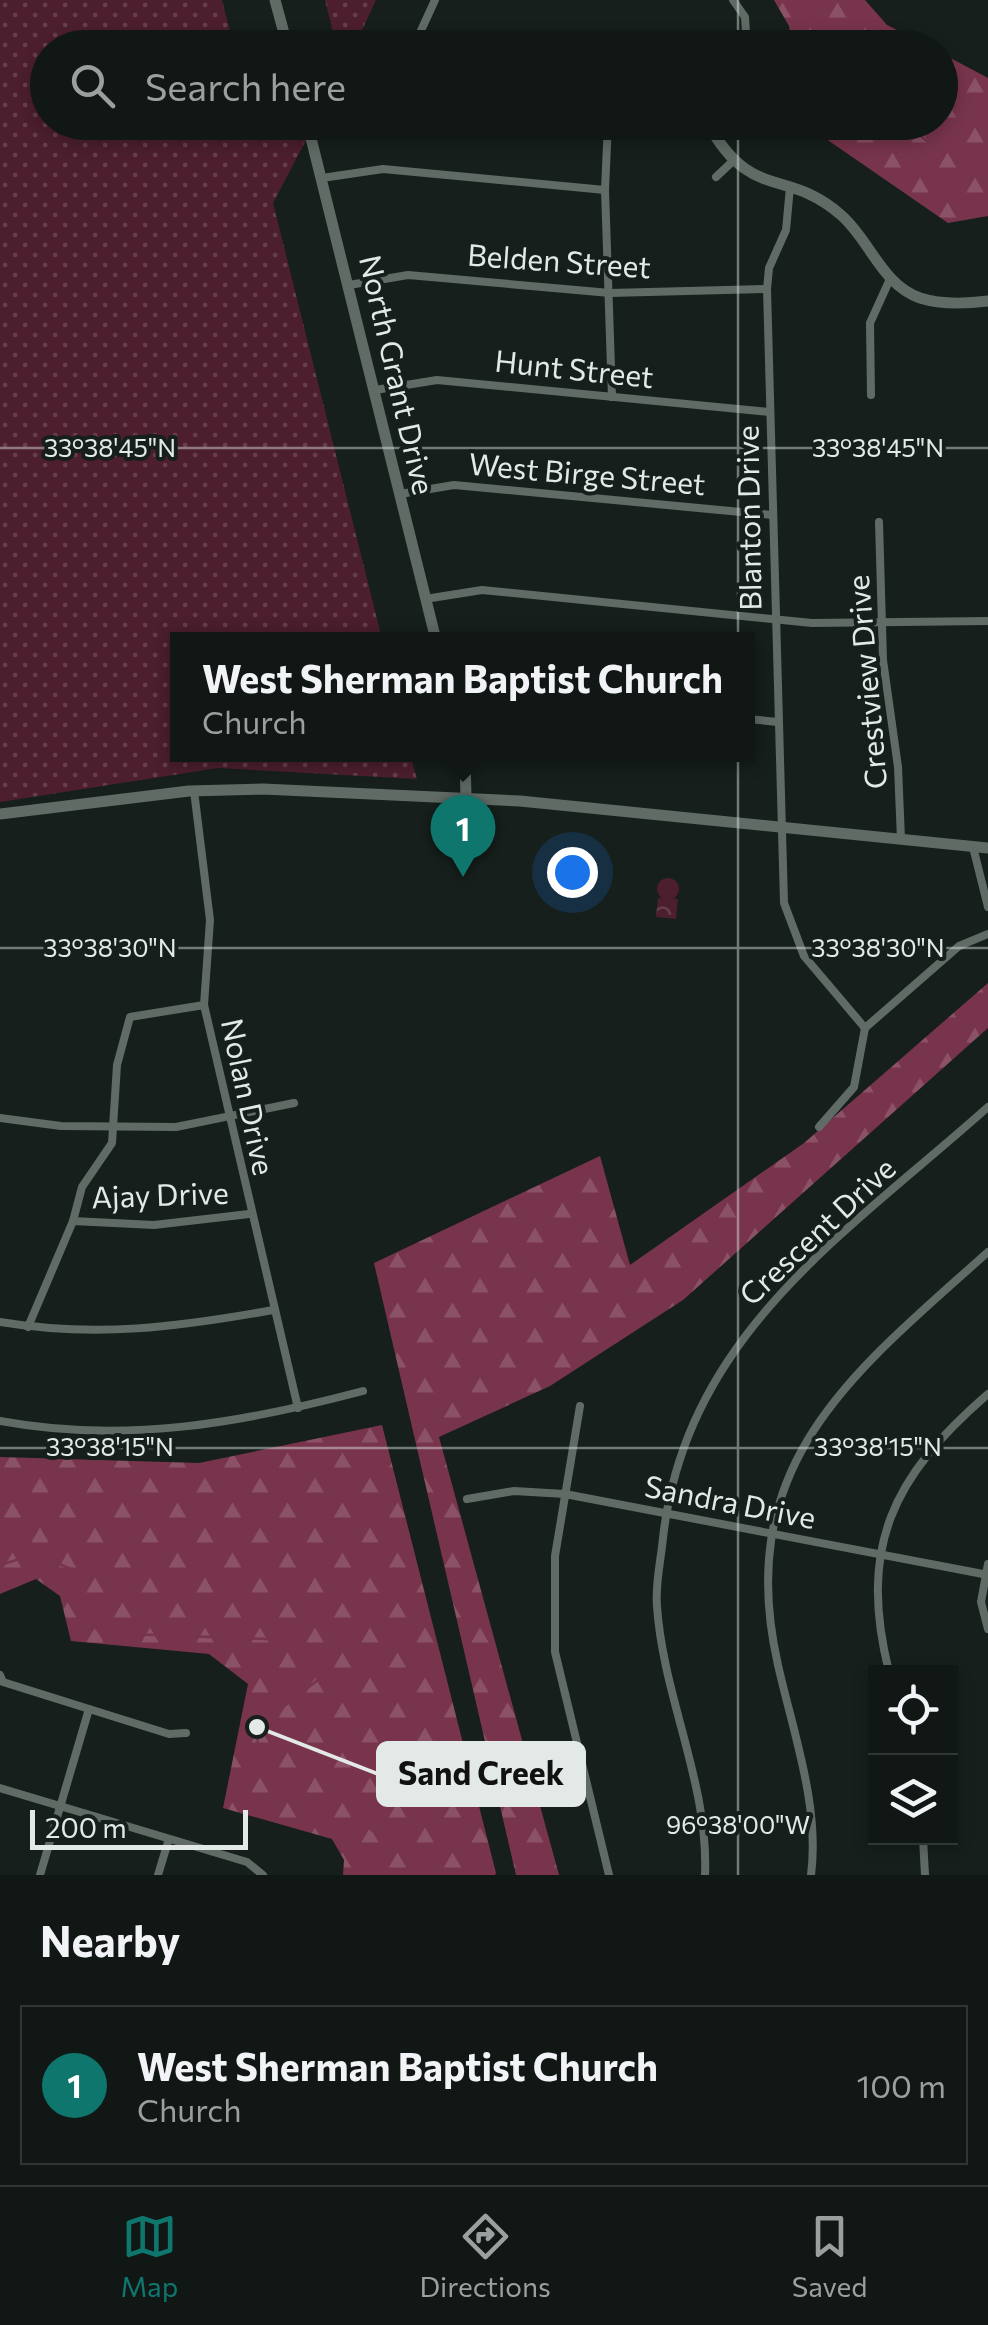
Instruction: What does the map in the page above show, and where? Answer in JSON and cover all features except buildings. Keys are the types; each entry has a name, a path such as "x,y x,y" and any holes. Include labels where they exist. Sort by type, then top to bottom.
{"street":[{"path":"275,0 283,30"},
{"path":"421,30 435,0"},
{"path":"732,0 745,17 746,30"},
{"name":"North Grant Drive","path":"312,140 434,632"},
{"path":"607,140 605,190 612,397"},
{"path":"719,140 745,172 822,200 843,216 890,279 918,298 960,305 988,301"},
{"path":"716,177 733,161"},
{"path":"322,178 383,169 605,190"},
{"name":"Blanton Drive","path":"790,187 786,230 769,268 768,289 784,903 794,936 814,971 865,1028"},
{"name":"Belden Street","path":"349,285 408,275 610,293 768,289"},
{"path":"871,395 870,323 890,279"},
{"name":"Hunt Street","path":"375,390 437,380 770,412"},
{"name":"West Birge Street","path":"398,494 454,485 773,515"},
{"name":"Crestview Drive","path":"880,522 883,623 901,839"},
{"path":"424,600 482,590 774,619 883,623 988,620"},
{"path":"755,719 778,722"},
{"path":"465,762 466,798"},
{"path":"0,814 194,791 466,798 988,848"},
{"name":"Nolan Drive","path":"194,791 210,920 204,1005 249,1214 298,1408"},
{"path":"973,847 988,907"},
{"path":"819,1127 854,1086 865,1028 959,946 988,934"},
{"path":"28,1327 73,1221 82,1187 105,1156 116,1126 118,1065 130,1017 204,1005"},
{"path":"0,1118 61,1126 176,1127 294,1103"},
{"name":"Crescent Drive","path":"705,1875 704,1832 665,1668 656,1602 666,1513 687,1428 726,1358 769,1302 988,1107"},
{"name":"Ajay Drive","path":"73,1221 174,1224 249,1214"},
{"path":"811,1875 814,1850 807,1793 769,1626 766,1572 772,1534 799,1449 860,1368 988,1252"},
{"path":"0,1322 28,1327 158,1330 272,1310"},
{"path":"0,1420 109,1434 194,1427 298,1408 363,1391"},
{"path":"888,1665 875,1597 879,1554 902,1489 930,1451 988,1394"},
{"path":"580,1406 555,1556 555,1652 609,1875"},
{"name":"Sandra Drive","path":"467,1499 514,1491 565,1494 984,1574"},
{"path":"988,1564 981,1602 988,1629"},
{"path":"0,1675 3,1682 169,1734 186,1732"},
{"path":"40,1875 89,1708"},
{"path":"0,1788 168,1842 247,1862 263,1875"},
{"path":"158,1875 168,1842"},
{"path":"923,1845 925,1875"}],"green space":[{"path":"0,0 222,0 230,30 30,30 30,140 306,140 273,203 380,632 170,632 170,762 412,762 417,779 218,768 0,802"},
{"path":"325,0 376,0 362,30 332,30"},
{"path":"774,0 865,0 887,25 897,30 790,30"},
{"path":"958,62 988,78 988,216 948,223 828,140 958,140"},
{"path":"668,878 676,881 676,897 668,900 660,897 657,889 660,881"},
{"path":"658,898 678,899 676,919 656,917"},
{"path":"988,983 988,1028 683,1300 550,1386 439,1437 559,1875 516,1875 374,1263 600,1156 630,1265 804,1143"},
{"path":"382,1425 495,1875 343,1875 344,1860 332,1839 223,1808 248,1684 209,1654 71,1641 60,1596 36,1579 0,1594 0,1457 199,1463"}],"waterway":[{"path":"806,0 820,30"},
{"path":"926,140 932,146 988,166"},
{"path":"0,1565 36,1554 71,1569 81,1612 100,1633 292,1640 315,1646 318,1680 257,1727 259,1770 300,1810 369,1828 431,1875"}],"place":[{"name":"West Sherman Baptist Church","path":"463,877"},
{"name":"Sand Creek","path":"257,1727"}]}
